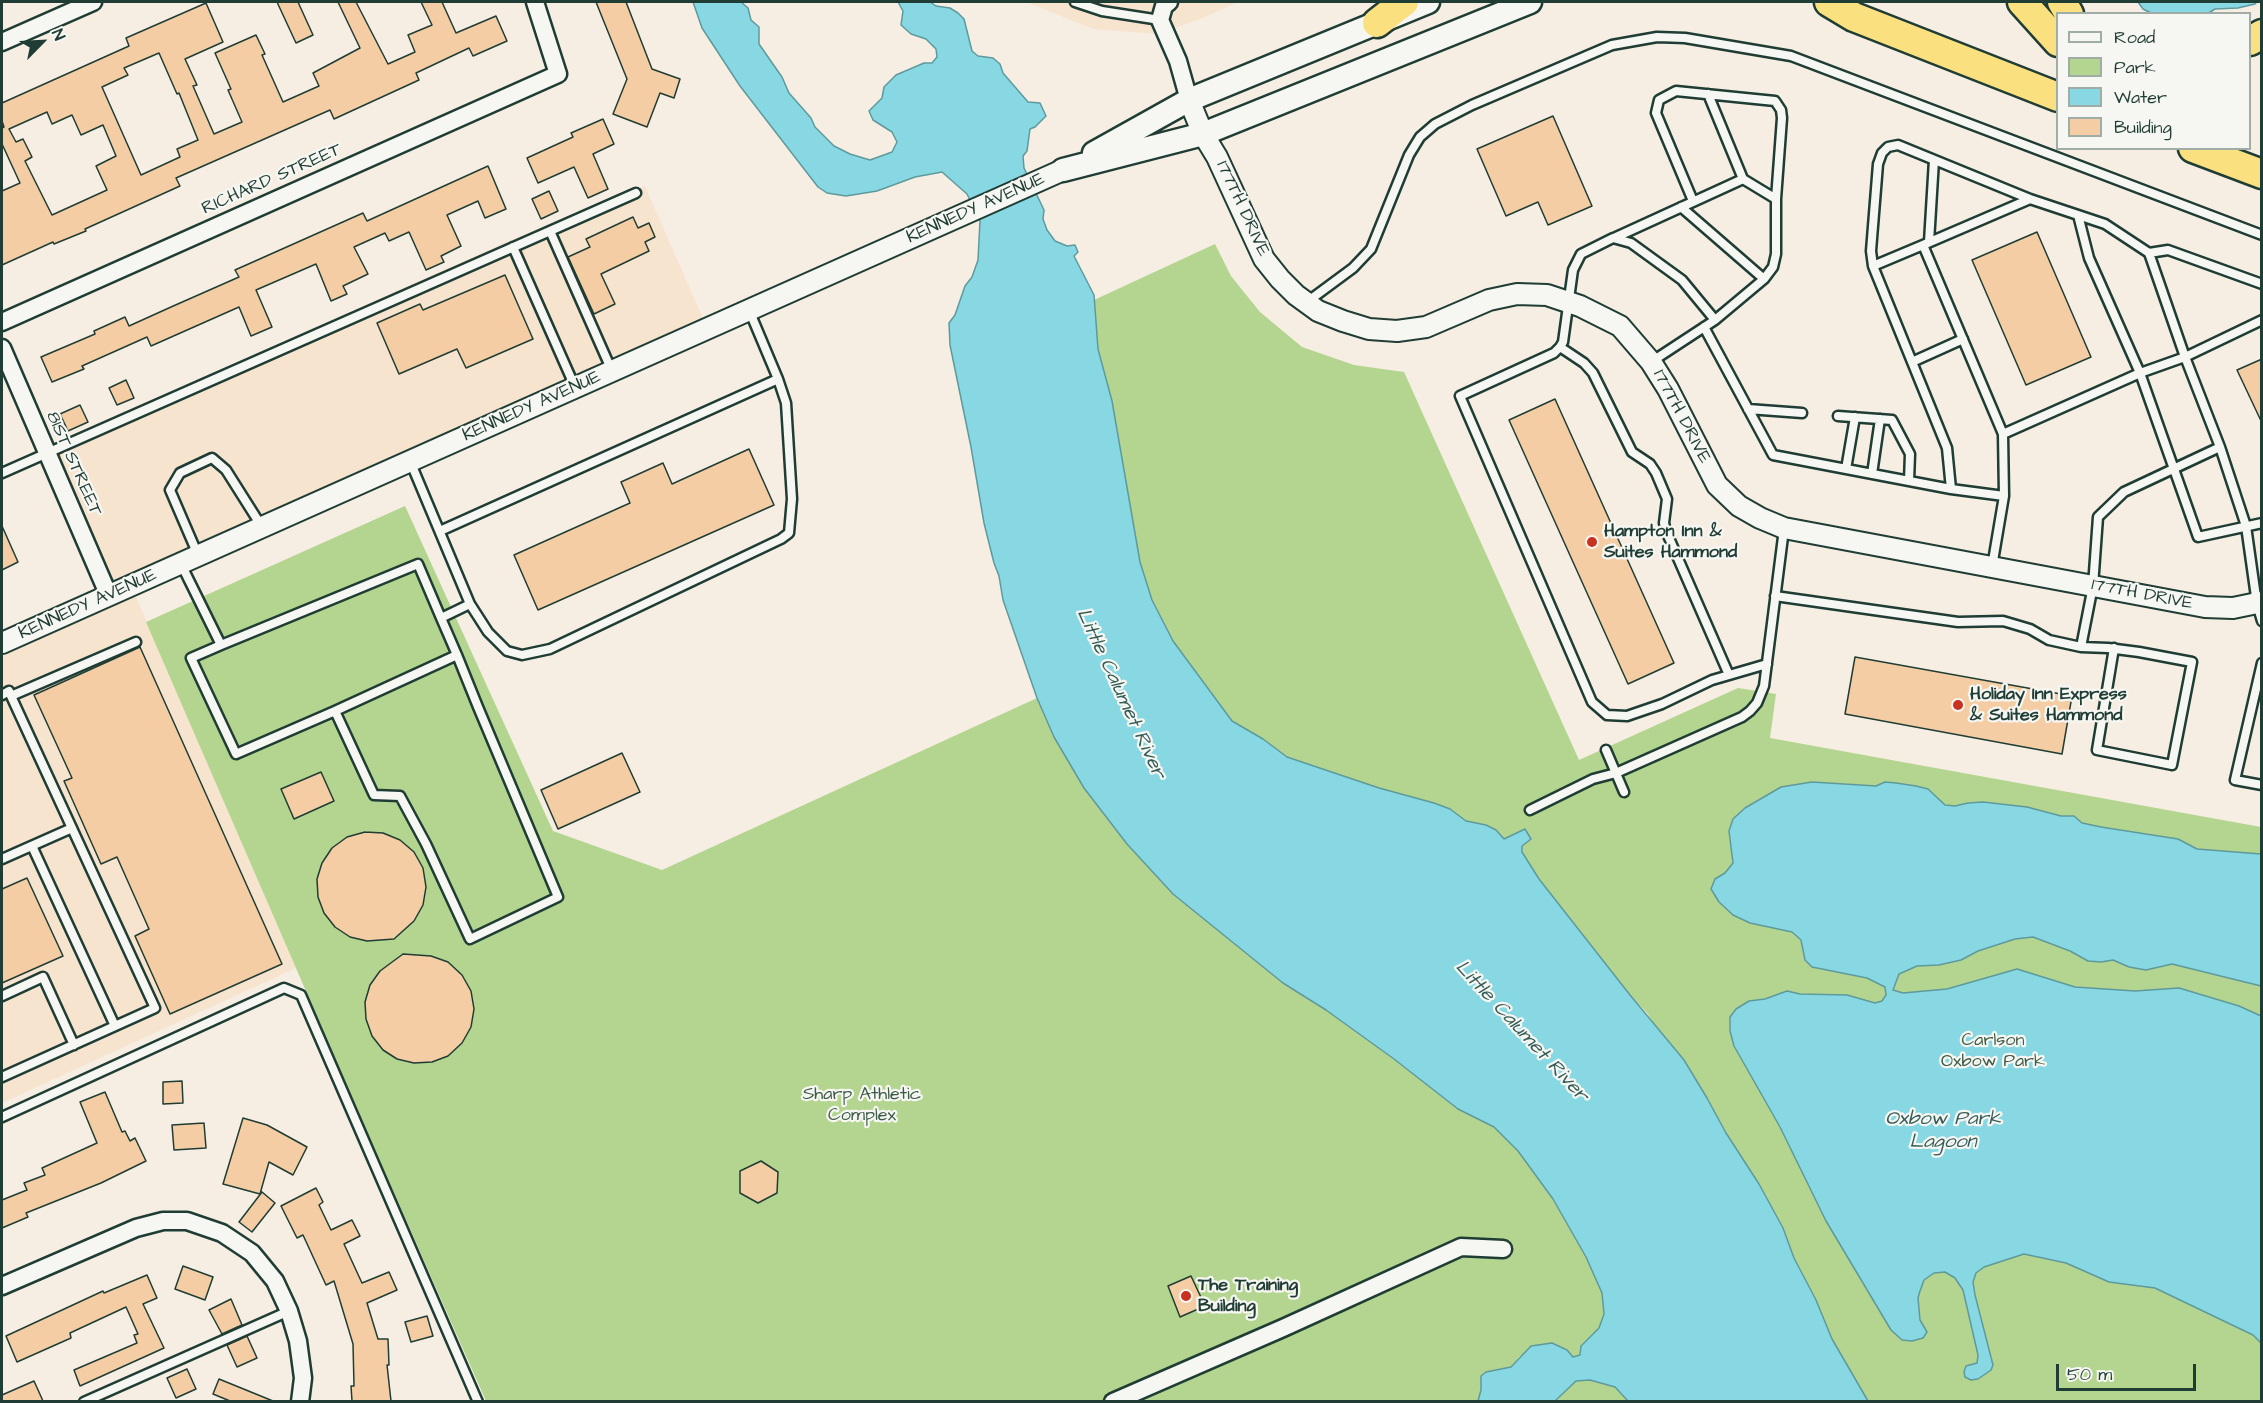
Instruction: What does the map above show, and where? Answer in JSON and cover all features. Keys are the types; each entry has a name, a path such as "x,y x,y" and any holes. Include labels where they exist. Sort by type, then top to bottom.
{"highway":[{"path":"1377,23 1404,2"},
{"path":"1829,2 1854,17 2056,96"},
{"path":"2022,2 2056,40"},
{"path":"2198,150 2262,174"},
{"path":"2240,150 2262,160"}],"main road":[{"name":"KENNEDY AVENUE","path":"1063,170 1190,100 1428,2"},
{"name":"KENNEDY AVENUE","path":"1063,170 1203,134 1530,2"}],"street":[{"path":"2,42 93,2"},
{"name":"RICHARD STREET","path":"2,322 558,74 535,2"},
{"path":"1164,7 1190,100"},
{"name":"177TH DRIVE","path":"1190,100 1203,134 1217,157 1264,258 1280,279 1318,311 1369,329 1396,331 1426,327 1490,300 1517,294 1546,295 1567,300 1620,327 1651,362 1668,389 1717,485 1739,506 1760,518 1784,528 2205,607 2260,609"},
{"name":"KENNEDY AVENUE","path":"2,643 1063,170"},
{"name":"81ST STREET","path":"2,348 109,596"},
{"path":"2,1286 136,1228 163,1221 187,1221 222,1233 252,1253 275,1281 289,1311 298,1341 303,1378 300,1401"},
{"path":"1113,1401 1283,1328 1461,1247 1503,1249"}],"lane":[{"path":"1074,2 1102,12 1164,7"},
{"path":"1306,303 1353,268 1371,249 1409,155 1420,137 1435,124 1472,105 1612,45 1634,39 1657,37 1685,38 1791,56 2262,236"},
{"path":"1651,362 1715,320 1764,279 1773,267 1776,254 1776,199 1782,118 1781,110 1775,101 1676,91 1659,100 1656,112 1693,201"},
{"path":"1708,94 1743,179 1776,199"},
{"path":"1951,489 1947,448 1873,266 1871,251 1878,164 1882,153 1888,147 1898,145 2030,199 2105,224 2149,253 2247,526 2260,609"},
{"path":"1934,160 1926,244 2003,434 2004,496 1992,567"},
{"path":"1743,179 1581,254 1573,270 1567,300 1563,342 1560,347 1548,356 1460,396 1592,702 1607,714 1627,716 1662,704 1712,680 1767,663"},
{"path":"2,473 636,194"},
{"path":"1873,266 2030,199"},
{"path":"1681,207 1764,279"},
{"path":"2078,215 2089,258 2140,373 2198,537 2262,523"},
{"path":"550,231 612,371"},
{"path":"1613,238 1631,243 1682,280 1715,320"},
{"path":"513,248 575,388"},
{"path":"2149,253 2168,250 2262,284"},
{"path":"410,461 470,604 488,632 507,651 522,655 550,649 781,539 789,533 792,499 786,403 748,310"},
{"path":"2003,434 2140,373 2186,357 2262,320"},
{"path":"1704,327 1773,455 1951,489 2004,496"},
{"path":"1912,362 1963,339"},
{"path":"1560,347 1584,363 1593,373 1632,453 1650,464 1656,473 1667,499 1664,523 1666,531 1729,675"},
{"path":"440,531 778,379"},
{"path":"1748,409 1802,413"},
{"path":"1838,416 1892,420 1910,454 1909,481"},
{"path":"1846,469 1855,417"},
{"path":"1872,474 1880,419"},
{"path":"2081,647 2093,586 2098,517 2124,492 2220,447"},
{"path":"220,645 189,560 170,490 180,473 212,458 226,470 262,527"},
{"path":"1530,810 1593,779 1616,773 1742,717 1750,711 1761,696 1784,528"},
{"path":"335,711 374,795 400,796 426,844 470,939 558,897 457,655 418,564 191,658 236,754 457,655"},
{"path":"1775,596 1958,622 2003,621 2030,629 2049,640 2081,647 2114,648 2192,662 2172,765 2097,750 2114,648"},
{"path":"441,618 470,604"},
{"path":"11,696 136,642"},
{"path":"2262,663 2235,780 2262,785"},
{"path":"2,694 9,691 155,1008 2,1077"},
{"path":"1606,750 1624,792"},
{"path":"2,859 72,828"},
{"path":"32,846 115,1026"},
{"path":"2,996 43,978 74,1045"},
{"path":"2,1117 284,988 301,995 478,1401"},
{"path":"84,1401 289,1311"}],"shaded area":[{"path":"1026,2 1238,2 1203,18 1158,34 1093,29"},
{"path":"645,186 705,323 112,589 50,448 504,243"},
{"path":"133,590 296,968 2,1103 2,649"}],"green space":[{"name":"Carlson Oxbow Park","path":"1215,244 1231,276 1260,312 1302,347 1354,365 1404,372 1579,760 1738,688 1776,694 1770,738 2261,827 2261,1401 1868,1401 1832,1339 1816,1300 1794,1258 1783,1228 1759,1184 1647,1013 1630,995 1539,879 1522,852 1522,846 1527,842 1510,836 1504,839 1466,821 1450,809 1434,803 1379,788 1287,757 1263,739 1232,722 1173,641 1152,600 1140,562 1112,401 1098,349 1094,300"},
{"name":"Sharp Athletic Complex","path":"405,506 553,831 662,870 1037,698 1054,737 1084,788 1127,844 1173,894 1283,983 1326,1010 1458,1109 1494,1127 1518,1151 1553,1199 1586,1257 1602,1293 1604,1314 1599,1328 1581,1345 1580,1355 1573,1357 1562,1349 1520,1356 1511,1367 1486,1372 1481,1376 1478,1401 486,1401 146,622"},
{"path":"1590,1380 1615,1387 1628,1401 1555,1402 1576,1381"}],"water":[{"name":"Little Calumet River","path":"693,2 741,2 748,8 751,20 759,27 759,44 782,77 789,93 811,118 815,127 834,146 870,160 892,152 897,142 892,132 873,120 869,111 882,98 884,87 896,75 924,63 932,63 937,57 936,49 926,39 911,34 901,25 903,11 898,2 930,2 958,13 964,19 972,51 978,56 993,58 1028,102 1040,103 1046,116 1030,129 1027,151 1023,156 1024,168 1044,210 1043,219 1047,230 1055,241 1067,246 1075,245 1078,252 1074,256 1094,295 1098,349 1112,401 1140,562 1152,600 1173,641 1232,721 1263,739 1287,757 1450,809 1466,821 1486,825 1496,830 1504,839 1525,829 1531,839 1522,846 1522,852 1539,879 1684,1060 1726,1133 1759,1184 1783,1228 1794,1258 1816,1300 1832,1339 1868,1401 1628,1401 1615,1387 1590,1380 1576,1381 1555,1401 1478,1401 1481,1376 1486,1372 1511,1367 1531,1346 1552,1343 1567,1350 1573,1357 1580,1355 1581,1346 1599,1328 1604,1314 1602,1293 1586,1257 1553,1199 1518,1151 1494,1127 1458,1109 1326,1010 1283,983 1173,894 1127,844 1084,788 1054,737 1037,698 1003,600 999,576 984,523 950,345 949,323 955,315 965,286 972,277 978,260 980,221 967,194 942,172 915,177 877,191 846,196 827,193 818,187 740,86 702,28"},
{"path":"2138,2 2257,2 2238,8 2215,9 2210,12 2149,12 2143,9"},
{"name":"Oxbow Park Lagoon","path":"1812,782 1876,786 1885,782 1916,786 1928,789 1945,805 1983,802 2027,807 2061,816 2074,816 2082,823 2178,839 2197,849 2261,854 2261,986 2172,964 2146,970 2129,967 2113,960 2088,961 2070,951 2033,937 2015,939 1978,951 1961,960 1939,965 1917,966 1899,974 1893,990 1903,993 1947,989 2017,969 2075,987 2135,991 2179,988 2239,1006 2261,1016 2261,1343 2253,1335 2155,1288 2109,1282 2066,1263 2024,1254 1984,1267 1976,1273 1973,1282 1975,1295 1993,1365 1991,1370 1978,1379 1971,1380 1965,1377 1964,1372 1966,1366 1977,1363 1978,1355 1963,1290 1955,1278 1945,1272 1934,1273 1924,1280 1920,1291 1918,1298 1920,1320 1927,1332 1923,1338 1912,1341 1902,1340 1891,1330 1826,1221 1780,1127 1734,1046 1730,1031 1730,1017 1736,1009 1749,1001 1765,999 1787,991 1800,994 1847,995 1875,1003 1882,1001 1886,995 1885,987 1867,978 1812,967 1805,960 1801,940 1792,932 1750,923 1733,915 1719,902 1711,889 1715,879 1725,873 1733,863 1729,831 1733,819 1745,808 1781,787"}],"building":[{"path":"277,2 298,2 313,35 296,43"},
{"path":"338,2 356,2 388,64 415,52 408,35 432,25 421,2 442,2 456,33 496,16 507,41 473,56 469,48 416,73 419,80 334,119 330,110 176,178 180,186 85,229 86,231 54,244 53,242 2,265 2,191 20,183 2,144 2,128 4,127 2,103 129,46 126,38 206,3 223,42 185,59 197,85 193,86 214,134 242,122 215,53 256,35 265,54 262,55 283,102 319,86 313,73 360,48","holes":["159,53 177,94 179,93 198,140 177,149 180,157 141,175 102,87 128,75 124,68","47,112 52,124 72,115 81,135 103,125 116,156 96,166 107,190 52,215 25,161 32,157 23,139 16,142 9,129"]},
{"path":"596,2 626,2 652,69 680,79 674,98 660,93 647,127 613,114 627,79"},
{"path":"1553,116 1592,206 1548,225 1538,202 1506,216 1477,149"},
{"path":"603,119 614,144 593,154 608,189 588,198 574,167 538,183 527,158 573,137 571,133"},
{"path":"488,166 506,209 485,218 478,201 447,215 461,246 441,256 444,262 426,270 409,232 389,241 385,233 354,247 368,274 343,286 347,294 331,301 316,264 256,290 272,327 251,336 239,307 151,346 147,337 82,366 84,369 52,382 41,357 95,334 94,331 125,317 129,326 239,277 235,270 363,213 367,221"},
{"path":"549,191 558,211 541,219 532,199"},
{"path":"633,217 638,228 649,223 655,237 645,242 649,251 601,274 615,304 594,314 568,257 590,247 586,239"},
{"path":"2037,232 2091,357 2026,385 1972,260"},
{"path":"505,275 533,339 466,368 457,349 399,374 377,323 420,304 423,310"},
{"path":"2262,359 2262,423 2237,370"},
{"path":"126,380 134,398 117,405 109,388"},
{"name":"Hampton Inn & Suites Hammond","path":"1555,399 1674,663 1628,684 1509,420"},
{"path":"80,405 88,422 68,431 60,414"},
{"path":"749,449 774,505 538,610 514,555 630,503 621,482 663,463 672,484"},
{"path":"2,526 18,562 2,570"},
{"path":"140,647 282,964 170,1014 135,936 149,929 117,857 101,864 64,781 72,778 34,695"},
{"name":"Holiday Inn Express & Suites Hammond","path":"1855,657 2072,696 2062,754 1845,714"},
{"path":"622,753 640,792 558,829 541,790"},
{"path":"321,772 334,801 294,819 281,789"},
{"path":"365,832 383,833 400,840 414,852 423,868 426,887 423,905 414,921 394,939 367,941 350,937 335,927 324,913 318,897 317,879 322,863 332,848 347,837"},
{"path":"27,878 63,956 2,983 2,889"},
{"path":"403,954 431,956 448,962 462,975 471,991 474,1009 471,1027 462,1043 448,1056 432,1062 414,1063 397,1059 383,1050 372,1036 366,1019 365,1002 370,985 380,971"},
{"path":"182,1081 183,1103 163,1104 163,1082"},
{"path":"105,1092 122,1132 125,1131 130,1141 135,1138 146,1161 101,1183 26,1213 28,1217 2,1228 2,1200 27,1190 24,1183 45,1175 42,1168 97,1143 80,1102"},
{"path":"243,1118 267,1125 307,1147 293,1175 269,1162 260,1194 223,1184"},
{"path":"204,1123 206,1148 174,1150 172,1125"},
{"path":"761,1161 778,1172 777,1193 758,1203 740,1193 740,1171"},
{"path":"316,1188 323,1202 319,1205 331,1230 352,1220 360,1236 344,1244 362,1283 389,1272 397,1290 367,1303 378,1339 388,1339 389,1365 387,1365 391,1401 352,1401 353,1344 334,1281 326,1285 303,1235 297,1238 281,1206"},
{"path":"262,1192 275,1203 252,1232 239,1222"},
{"path":"183,1266 213,1277 205,1300 175,1289"},
{"path":"147,1275 157,1298 143,1304 164,1348 80,1386 74,1370 137,1343 134,1335 138,1334 126,1307 70,1333 71,1338 17,1362 6,1336 103,1291 104,1293"},
{"name":"The Training Building","path":"1191,1276 1205,1306 1180,1317 1168,1286"},
{"path":"231,1299 242,1325 222,1334 209,1310"},
{"path":"427,1316 433,1336 411,1342 405,1322"},
{"path":"247,1336 257,1358 237,1367 227,1345"},
{"path":"187,1369 196,1389 176,1398 167,1378"},
{"path":"219,1379 273,1401 230,1401 213,1394"},
{"path":"34,1381 43,1401 2,1401 2,1395"}],"place":[{"name":"Hampton Inn & Suites Hammond","path":"1592,542"},
{"name":"Holiday Inn Express & Suites Hammond","path":"1958,705"},
{"name":"The Training Building","path":"1186,1296"}]}
